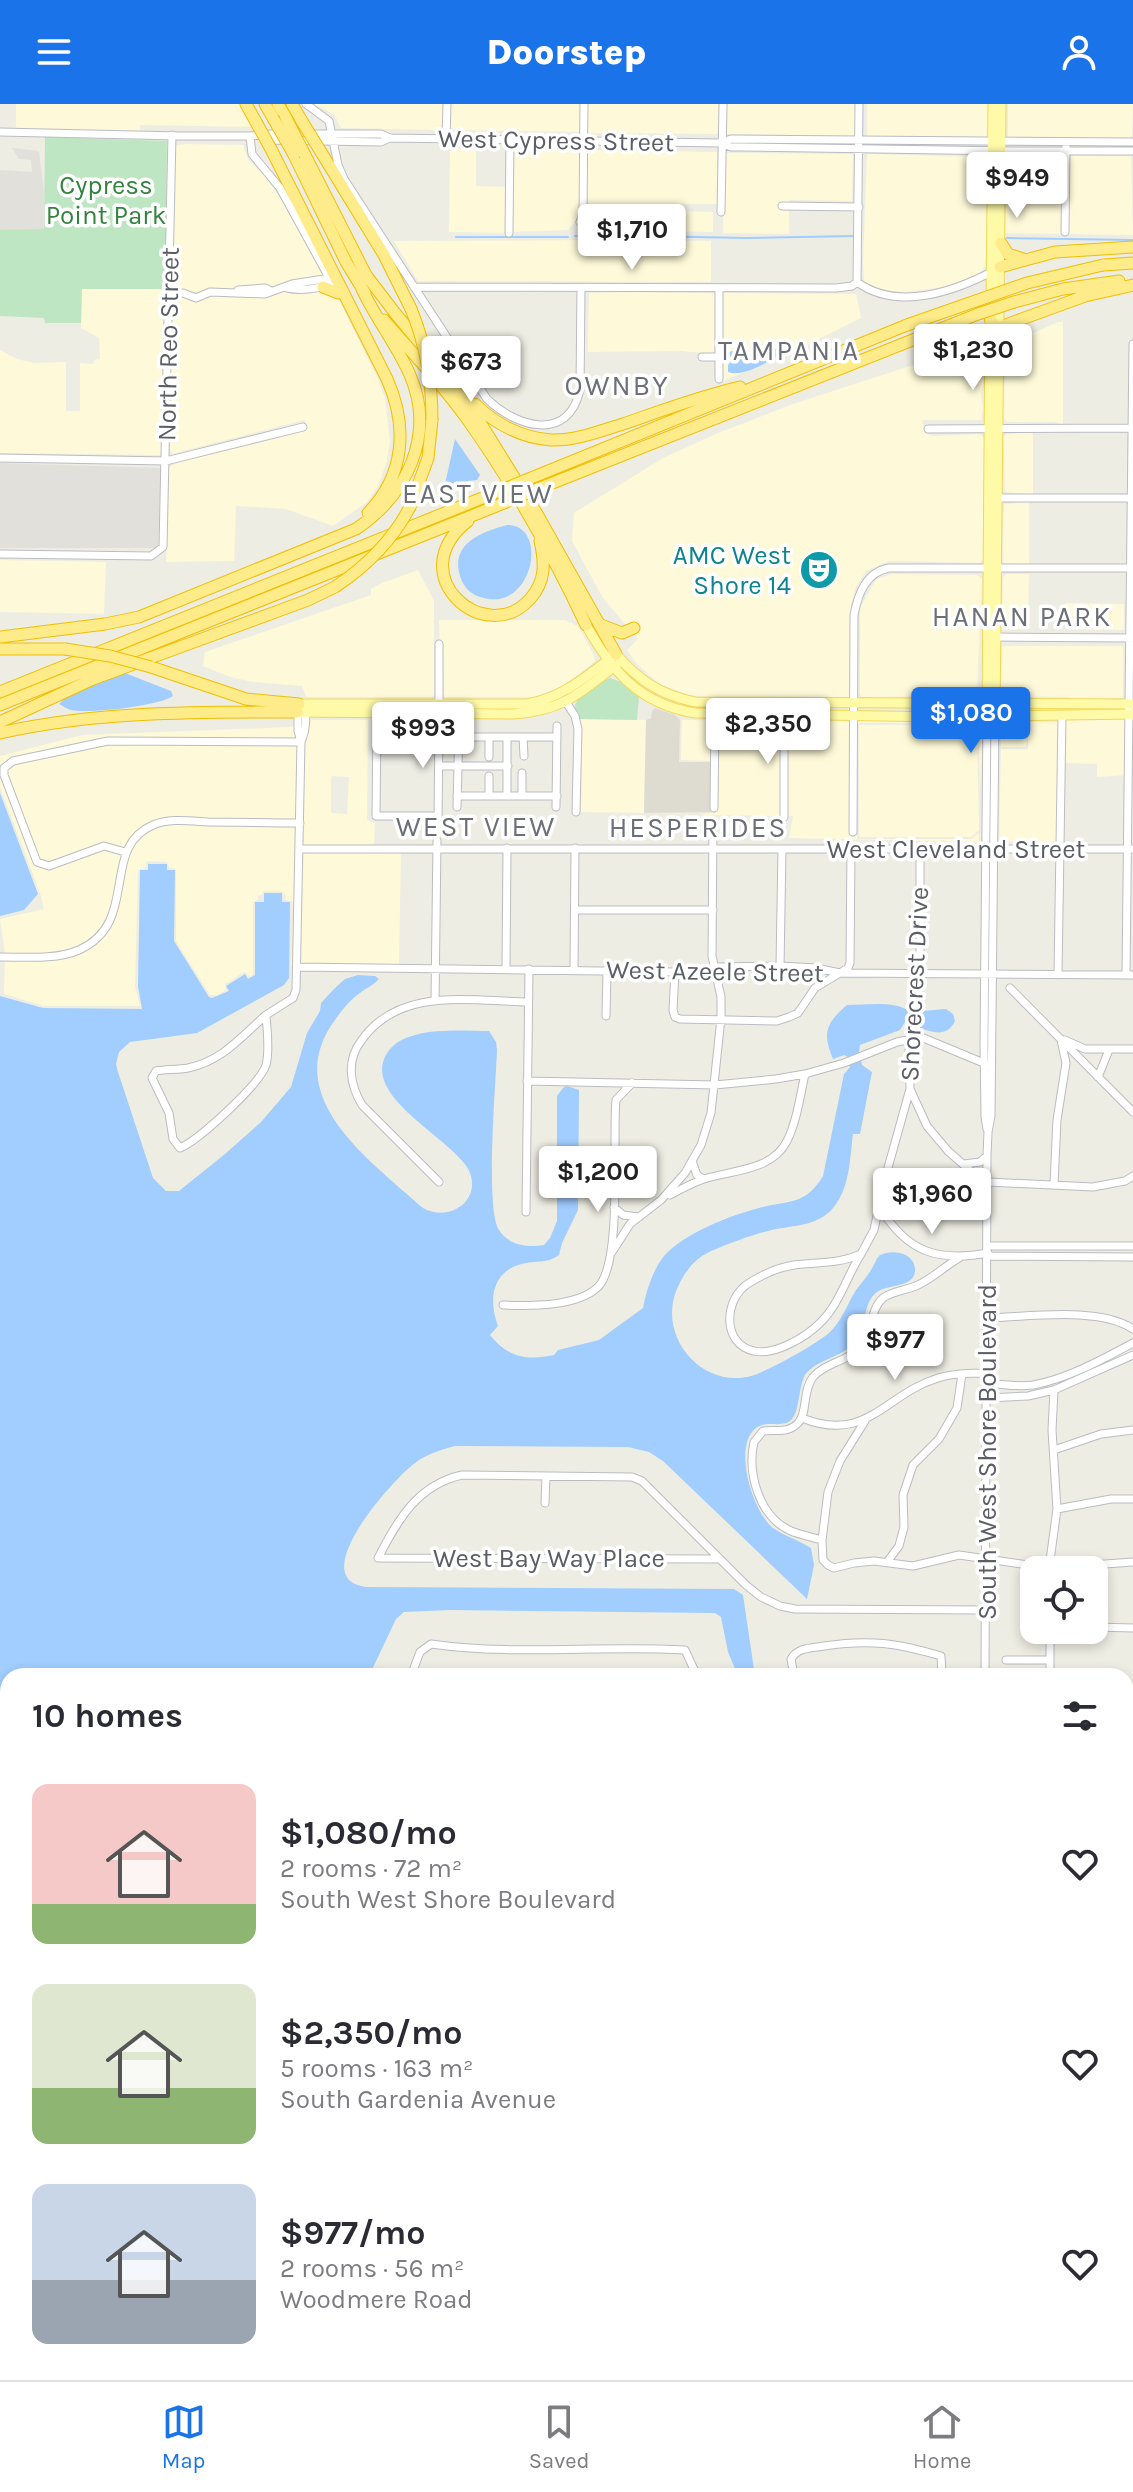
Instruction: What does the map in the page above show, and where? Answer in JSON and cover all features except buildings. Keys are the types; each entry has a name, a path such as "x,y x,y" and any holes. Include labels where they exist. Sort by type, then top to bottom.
{"highway":[{"path":"246,104 319,243 400,413 399,451 391,479 382,496 363,518 343,534"},
{"path":"265,104 279,118 366,275 458,388 478,408 506,427 525,435 553,440 591,434 706,396 779,377"},
{"path":"278,104 279,118"},
{"path":"0,722 93,679 308,600 335,587 376,554 395,532 410,507 425,470 432,420 428,367 420,332 377,244 292,104"},
{"path":"0,637 139,617 356,529 392,499 407,473 418,432 417,401 411,376 362,289 299,155"},
{"path":"1001,243 1008,254 1023,259"},
{"path":"996,269 1023,259 1072,250 1133,247"},
{"path":"0,692 907,325 1065,272 1133,263"},
{"path":"990,318 993,324 1000,327 1133,282"},
{"path":"0,705 978,314 1076,287 1133,282"},
{"path":"329,285 393,405 399,451"},
{"path":"362,289 383,319 470,423 559,567 586,625"},
{"path":"458,388 515,477 601,625 615,661"},
{"path":"501,504 464,524 446,546 442,564 444,580 452,595 463,605 478,613 497,615 510,612 527,602 539,585 544,567 538,533"},
{"path":"601,625 622,633 634,628"},
{"path":"0,649 65,649 110,656 246,699 300,710"},
{"path":"0,733 126,714 300,710"}],"main road":[{"path":"991,704 996,637 993,568 998,498 990,318 1001,243 993,104"},
{"path":"991,716 994,428 1000,327 996,269 997,147 1001,104"},
{"path":"586,625 646,695 680,710 715,715 853,704 991,704 1131,709"},
{"path":"615,661 673,697"},
{"path":"439,709 528,713 549,709 566,702 615,661"},
{"path":"300,710 439,709 537,703 566,691 615,661"},
{"path":"646,695 853,716 1062,715 1131,709"},
{"path":"715,715 730,704"}],"street":[{"path":"306,104 329,121 344,179 487,399 515,421 543,425 557,422 572,410 580,390 581,288"},
{"path":"446,139 447,104"},
{"path":"580,222 583,214 584,104"},
{"path":"721,212 723,104"},
{"path":"414,287 852,286 857,282 859,104"},
{"name":"West Cypress Street","path":"0,132 250,136 265,133 333,138 381,134 390,138 721,143 731,147 997,147 1133,142"},
{"name":"North Reo Street","path":"0,554 151,556 161,551 164,544 172,135"},
{"path":"168,293 183,293 196,298 210,292 250,287 271,291 329,285 324,267 280,188 252,154 250,136"},
{"path":"509,233 510,140"},
{"path":"1065,232 1066,146"},
{"name":"West Cypress Street","path":"1066,146 1133,151"},
{"path":"782,206 859,207"},
{"path":"857,282 877,293 907,297 952,290 996,269"},
{"path":"719,288 719,379"},
{"path":"1130,975 1133,344"},
{"path":"702,357 719,357"},
{"path":"0,458 166,461 303,427"},
{"path":"928,429 1132,428"},
{"path":"998,498 1132,498"},
{"path":"853,832 856,605 864,584 878,570 1132,568"},
{"path":"996,637 1131,638"},
{"path":"438,826 439,644"},
{"path":"566,702 575,716 578,729 576,812"},
{"path":"784,709 784,817"},
{"path":"266,1015 265,1069 233,1106 180,1148 173,1139 169,1113 152,1078 153,1074 190,1067 219,1056 231,1049 266,1015 295,995 300,849 300,710"},
{"path":"714,808 715,715"},
{"path":"1058,975 1062,715"},
{"name":"South West Shore Boulevard","path":"985,1668 987,1156 991,1116 988,1064 991,716"},
{"path":"377,723 376,816 438,816"},
{"path":"457,807 459,726"},
{"path":"556,807 557,726"},
{"path":"459,737 557,737"},
{"path":"489,737 489,757"},
{"path":"507,737 507,796"},
{"path":"523,737 524,756"},
{"path":"125,852 104,846 49,866 37,862 4,768 13,761 108,741 301,742"},
{"path":"376,747 439,747"},
{"path":"439,766 508,766"},
{"path":"557,766 577,766"},
{"path":"522,773 522,796"},
{"path":"489,776 489,796"},
{"path":"457,796 557,796"},
{"path":"612,1252 625,1230 674,1187 692,1161 707,1129 715,1085 721,1018 721,997 712,956 713,821"},
{"path":"0,957 43,957 68,953 96,938 114,914 125,852 144,830 164,822 300,823"},
{"path":"435,1001 437,844"},
{"name":"West Cleveland Street","path":"300,849 437,844 507,848 1130,849"},
{"path":"506,968 507,848"},
{"path":"574,970 575,848"},
{"path":"780,966 782,849"},
{"path":"675,972 673,1010 675,1017 680,1019 777,1021 798,1013 819,985 848,968 850,963 851,849"},
{"name":"Shorecrest Drive","path":"861,1254 834,1263 790,1265 750,1282 731,1304 730,1325 734,1337 750,1351 768,1352 807,1333 836,1304 874,1230 910,1089 908,1066 920,975 920,849"},
{"path":"575,910 713,910"},
{"name":"West Azeele Street","path":"297,967 675,972 715,967 780,966 811,967 840,973 1130,975"},
{"path":"811,967 816,972 819,985"},
{"path":"526,1212 529,969"},
{"path":"606,1016 607,970"},
{"path":"1010,988 1133,1112"},
{"path":"439,1182 368,1112 356,1094 351,1071 356,1047 375,1024 397,1009 435,1001 528,1002"},
{"path":"527,1081 715,1085 805,1074 921,1037 988,1064"},
{"path":"1061,1038 1085,1049 1133,1049"},
{"path":"1054,1184 1057,1120 1066,1063 1061,1038"},
{"path":"1098,1077 1109,1050"},
{"path":"661,1200 703,1179 758,1165 780,1152 788,1140 805,1074"},
{"path":"503,1305 541,1306 581,1297 597,1288 605,1277 612,1252 616,1100 632,1083"},
{"path":"910,1089 927,1126 948,1151 973,1173 988,1205"},
{"path":"964,1164 980,1162 987,1156"},
{"path":"692,1161 697,1175 703,1179"},
{"path":"988,1182 1093,1187 1125,1181 1133,1176"},
{"path":"614,1207 623,1215 638,1217"},
{"path":"880,1209 893,1227 920,1248 959,1258"},
{"path":"874,1230 893,1227"},
{"path":"822,1540 792,1531 773,1517 760,1498 753,1473 752,1450 763,1431 789,1429 802,1418 807,1388 812,1379 820,1371 849,1358 860,1348 883,1298 922,1283 959,1258 988,1251 1133,1246"},
{"path":"988,1251 1133,1257"},
{"path":"987,1318 1083,1315 1123,1322 1133,1329"},
{"path":"988,1383 1033,1385 1086,1366 1133,1343"},
{"path":"988,1398 1028,1396 1054,1390 1132,1356"},
{"path":"988,1373 939,1377 865,1421 840,1461 828,1492 822,1540 823,1560 834,1568 854,1563 887,1562 913,1566 959,1555 1020,1564"},
{"path":"887,1562 899,1546 904,1527 903,1495 913,1465 939,1439 957,1408 962,1374"},
{"path":"1051,1556 1057,1509 1052,1430 1054,1390"},
{"path":"802,1418 827,1425 865,1421"},
{"path":"1054,1450 1101,1434 1133,1430"},
{"name":"West Bay Way Place","path":"546,1476 462,1475 446,1479 431,1488 400,1517 378,1558 720,1559"},
{"path":"545,1503 546,1476 632,1477 642,1481 761,1597 780,1606 795,1609 985,1610"},
{"path":"1057,1509 1111,1499 1133,1499"},
{"path":"1108,1564 1133,1562"},
{"path":"1108,1627 1133,1628"},
{"path":"793,1668 791,1659 796,1652 859,1641 908,1646 941,1656 942,1668"},
{"path":"414,1668 420,1652 431,1644 518,1651 635,1647 685,1650 693,1668"},
{"path":"1050,1644 1050,1668"},
{"path":"1006,1660 1050,1660"}],"shaded area":[{"path":"16,104 241,104 255,127 140,125 140,131 16,129"},
{"path":"313,104 443,104 442,126 438,130 341,128 334,114"},
{"path":"450,104 581,104 581,125 578,132 454,130 450,127"},
{"path":"586,104 720,104 720,123 717,134 588,133 585,131"},
{"path":"725,104 855,104 856,132 854,136 727,134"},
{"path":"867,104 989,104 989,134 985,137 867,136"},
{"path":"1008,104 1133,104 1132,136 1009,138"},
{"path":"243,145 248,159 267,179 295,219 339,300 385,398 390,442 387,461 378,486 367,502 333,526 286,509 236,506 234,561 166,562 169,467 306,431 306,422 304,420 172,454 174,146"},
{"path":"12,148 39,151 44,191 44,230 0,230 0,170 32,172 31,160 19,159"},
{"path":"453,148 476,149 476,186 506,187 505,233 449,232 450,152"},
{"path":"514,149 579,150 580,215 568,230 513,232"},
{"path":"588,150 717,152 717,204 680,204 681,211 713,212 713,232 587,230"},
{"path":"724,153 853,154 852,201 789,200 789,234 723,233"},
{"path":"867,154 987,157 988,242 985,266 978,275 951,286 899,293 864,284"},
{"path":"1063,155 1062,234 1005,233 1008,159"},
{"path":"1070,155 1131,156 1133,235 1066,234"},
{"path":"394,241 711,241 711,282 418,281"},
{"path":"82,289 165,289 161,455 0,453 0,350 34,363 66,362 66,411 80,411 80,363 93,364 94,360 100,359 99,338 81,328"},
{"path":"589,293 715,295 714,354 681,351 588,352"},
{"path":"723,293 856,294 861,318 791,353 723,381"},
{"path":"1063,322 1063,426 1055,422 1007,422 1004,418 1005,358 1029,358 1029,335"},
{"path":"941,356 984,356 981,420 922,420 925,433 933,436 980,434 984,438 983,559 979,563 889,561 866,571 856,587 851,604 849,697 721,698 690,695 659,684 636,663 627,650 638,639 603,598 572,541 574,513 663,458 718,433 793,404"},
{"path":"1033,432 1033,495 1005,492 1004,437 1007,434"},
{"path":"0,463 161,468 158,548 0,548"},
{"path":"1029,502 1029,565 1005,563 1004,504"},
{"path":"0,560 106,562 104,614 0,612"},
{"path":"418,570 434,601 434,695 431,697 306,697 302,686 253,682 203,666 205,652 371,595 371,589 382,583"},
{"path":"893,574 978,575 982,579 977,693 974,696 862,697 860,694 860,608 876,579"},
{"path":"1007,574 1029,574 1028,629 1002,629 1003,577"},
{"path":"1066,603 1124,604 1124,630 1066,629"},
{"path":"439,620 565,620 578,626 595,661 564,686 534,697 444,697"},
{"path":"1002,646 1123,646 1123,698 1007,696 1001,690"},
{"path":"655,708 680,720 679,762 710,762 710,812 644,813 646,720 651,718"},
{"path":"579,719 646,720 644,813 581,812 582,733"},
{"path":"851,719 852,837 856,836 855,719 983,719 980,792 979,736 967,723 857,725 857,839 971,839 979,833 979,842 789,838 793,816 786,816 786,720"},
{"path":"1001,719 1028,720 1026,747 1001,747"},
{"path":"1064,719 1126,719 1126,775 1097,777 1097,764 1063,763"},
{"path":"307,720 368,720 367,820 375,823 374,846 302,846 303,744","holes":["331,777 349,777 347,814 332,813"]},
{"path":"682,720 781,721 782,816 698,815 712,813 712,761 681,760"},
{"path":"1028,722 1061,722 1057,843 999,841 1001,749 1028,749"},
{"path":"295,724 298,739 107,738 6,762 1,776 35,864 50,868 104,849 122,854 111,913 95,936 77,948 67,950 43,954 5,954 0,919 44,909 0,787 0,756 82,735 291,727"},
{"path":"859,725 966,725 977,737 979,830 971,837 859,837"},
{"path":"108,743 298,744 298,820 175,819 136,833 124,849 109,844 49,863 38,860 6,769 14,764"},
{"path":"175,824 297,826 295,966 291,966 292,901 285,900 282,891 263,891 253,902 253,974 250,976 244,972 225,984 226,990 210,995 176,941 176,869 169,867 167,862 147,861 146,867 138,870 135,986 140,1006 44,1006 4,994 5,960 68,956 105,931 116,915 127,853 139,837 154,828"},
{"path":"401,851 399,965 300,964 302,852"}],"green space":[{"name":"Cypress Point Park","path":"45,137 167,141 165,289 82,289 81,323 45,323 44,318 0,316 0,230 44,229"},
{"path":"610,678 621,682 639,696 637,720 579,719 576,702 595,685"}],"water":[{"path":"785,347 788,349 786,351 758,367 742,373 728,372 731,351 745,355 752,349 778,349 780,352"},
{"path":"455,439 480,475 477,480 450,490 445,484"},
{"path":"507,525 520,529 528,538 530,567 513,593 498,599 476,596 461,580 459,556 470,541 487,531"},
{"path":"125,673 171,691 173,696 154,703 107,710 71,710 59,704 70,693"},
{"path":"0,793 38,894 24,910 0,916"},
{"path":"148,864 167,864 167,870 175,870 174,941 212,998 229,991 226,986 245,974 248,979 255,975 255,902 264,902 264,893 282,893 282,902 290,902 289,978 284,985 197,1033 130,1042 119,1052 118,1072 153,1178 166,1191 179,1191 261,1122 291,1087 307,1033 320,1011 321,1003 345,979 358,975 379,979 343,1009 320,1048 318,1075 324,1101 338,1126 358,1149 423,1208 445,1213 463,1205 472,1188 471,1178 457,1155 411,1115 386,1086 382,1070 386,1055 394,1045 418,1034 448,1031 489,1031 496,1042 492,1172 495,1218 503,1235 519,1244 544,1245 557,1221 557,1096 567,1086 579,1090 578,1210 559,1255 550,1260 512,1268 504,1273 495,1288 493,1306 498,1326 490,1335 503,1348 518,1356 535,1358 554,1355 558,1350 599,1340 643,1308 650,1281 660,1262 683,1240 735,1215 795,1200 816,1186 823,1176 844,1074 850,1067 848,1057 844,1055 833,1059 828,1029 834,1017 847,1005 889,1005 910,1012 946,1009 953,1014 955,1021 944,1032 920,1028 918,1022 905,1022 900,1030 860,1045 862,1065 872,1072 860,1134 853,1134 847,1180 841,1196 830,1211 817,1220 760,1233 702,1256 687,1270 673,1302 672,1318 676,1334 692,1360 719,1376 751,1376 793,1356 831,1331 880,1255 901,1253 913,1263 915,1268 911,1279 882,1289 872,1297 860,1332 851,1346 805,1375 793,1418 782,1424 760,1426 749,1437 746,1449 748,1479 759,1508 773,1528 811,1548 814,1565 807,1599 663,1461 649,1452 628,1447 455,1446 439,1451 424,1457 404,1472 374,1507 348,1548 344,1566 349,1580 366,1587 734,1589 743,1595 754,1668 735,1668 721,1617 715,1613 450,1610 404,1612 396,1619 373,1668 0,1668 0,996 43,1008 142,1009 138,986 140,870 148,870"}],"waterway":[{"path":"575,236 639,236"},
{"path":"646,236 853,236"},
{"path":"456,237 568,237"},
{"path":"1007,238 1133,240"}],"place":[{"name":"AMC West Shore 14","path":"819,570"}],"district":[{"name":"TAMPANIA","path":"789,350"},
{"name":"OWNBY","path":"617,385"},
{"name":"EAST VIEW","path":"478,493"},
{"name":"HANAN PARK","path":"1022,616"},
{"name":"WEST VIEW","path":"476,826"},
{"name":"HESPERIDES","path":"698,827"}]}
